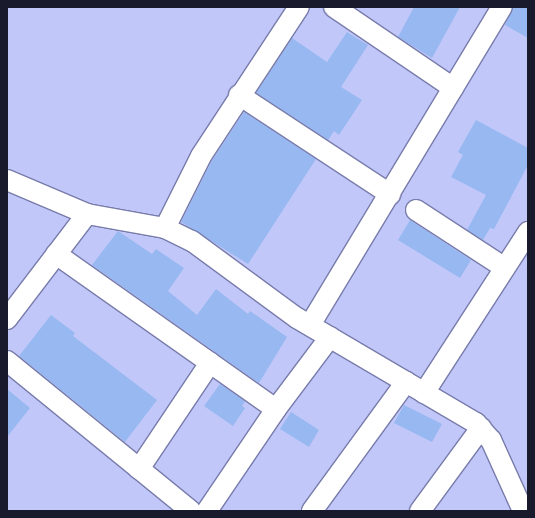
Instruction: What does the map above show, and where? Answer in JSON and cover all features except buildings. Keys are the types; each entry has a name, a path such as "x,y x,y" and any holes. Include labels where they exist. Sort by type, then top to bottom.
{"street":[{"path":"165,228 201,156 239,95 299,7"},
{"path":"334,7 454,88"},
{"path":"310,325 502,7"},
{"path":"239,95 390,194"},
{"path":"7,180 87,214 165,228 192,241 310,325 481,428 490,440 523,511"},
{"path":"416,210 505,268"},
{"path":"7,319 87,214"},
{"path":"424,393 528,232"},
{"path":"56,254 276,409"},
{"path":"207,511 276,409 330,337"},
{"path":"7,361 191,511"},
{"path":"139,469 210,363"},
{"path":"312,511 406,382"},
{"path":"425,509 481,428"}]}
